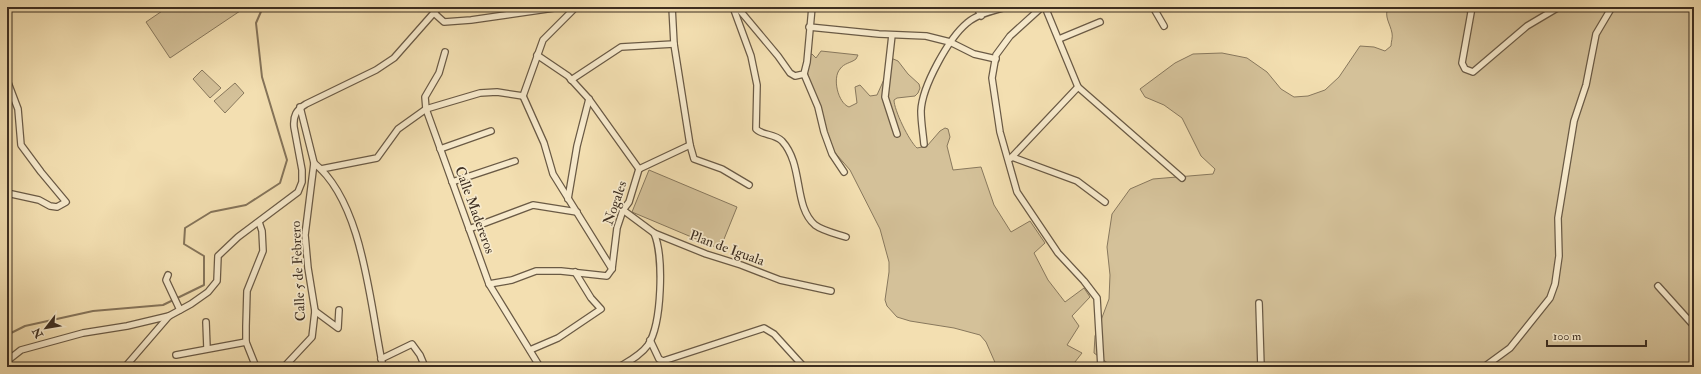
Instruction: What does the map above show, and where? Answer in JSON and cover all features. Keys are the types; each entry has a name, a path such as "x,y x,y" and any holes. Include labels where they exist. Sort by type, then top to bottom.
{"street":[{"path":"125,367 169,316 208,292 217,281 218,256 238,237 298,192 302,182 302,170 294,115 300,108 386,64 401,52 439,7"},
{"path":"434,13 444,22 472,20 561,7"},
{"path":"489,284 512,280 536,271 575,272 607,276 612,269 553,174 544,144 523,96 543,40 576,7"},
{"path":"672,7 674,44 690,145 694,158 722,169 749,185"},
{"path":"733,7 751,56 757,85 756,129 760,133 773,134 782,142 795,163 804,213 816,226 846,237"},
{"path":"737,7 773,50 790,74 795,76 804,74"},
{"path":"812,7 807,62 804,74 818,107 824,132 832,154 844,172"},
{"path":"977,7 981,16"},
{"path":"924,144 921,110 926,89 950,42 968,22 1007,7"},
{"path":"1101,367 1097,298 1084,280 1058,253 1017,192 1011,159 999,124 992,78 996,55 1010,36 1044,7 1059,39 1078,87 1182,178"},
{"path":"1153,7 1164,26"},
{"path":"1462,7 1471,8 1462,63 1465,69 1473,72 1527,26 1559,7"},
{"path":"1484,367 1510,348 1550,298 1559,256 1558,218 1574,121 1586,85 1596,34 1612,7"},
{"path":"1059,39 1100,22"},
{"path":"809,27 892,35 926,36 950,42 974,54 996,59"},
{"path":"892,35 885,97 897,134"},
{"path":"571,80 621,47 674,44"},
{"name":"Calle Madereros","path":"444,52 439,73 425,98 426,109 489,284 540,367"},
{"path":"537,55 571,80 589,99 639,169 690,145"},
{"path":"7,80 18,109 21,145 32,161 66,202 57,207 50,206 39,200 7,193"},
{"path":"1011,159 1078,87"},
{"path":"322,169 377,158 398,129 426,109 480,93 497,92 523,96"},
{"path":"568,199 577,146 589,99"},
{"path":"300,108 314,163 322,169 338,191 349,216 364,260 383,367"},
{"path":"440,149 491,131"},
{"path":"1011,159 1077,181 1105,202"},
{"path":"452,182 515,161"},
{"name":"Calle 5 de Febrero","path":"284,367 312,337 315,311 308,268 305,234 314,163"},
{"name":"Nogales","path":"612,269 617,228 623,210 629,202 639,169"},
{"path":"469,229 533,205 577,212"},
{"name":"Plan de Iguala","path":"623,210 654,233 706,254 742,265 768,276 831,291"},
{"path":"256,367 246,342 247,291 263,251 262,231 259,222"},
{"path":"619,367 638,355 653,334 658,306 659,250 654,233"},
{"path":"530,350 558,338 601,309 590,298 575,272"},
{"path":"168,275 166,280 180,308"},
{"path":"1658,286 1694,326"},
{"path":"1259,303 1261,367"},
{"path":"315,311 338,328 340,310"},
{"path":"7,361 21,350 83,333 127,326 169,316"},
{"path":"206,322 207,348"},
{"path":"650,340 659,359 663,362 764,328 774,334 804,367"},
{"path":"176,355 207,348 246,342"},
{"path":"382,359 412,344 420,355 424,367"}],"shaded area":[{"path":"168,7 241,7 243,9 170,58 146,22"},
{"path":"1388,7 1694,7 1694,367 1129,367 1109,364 1094,353 1095,336 1109,299 1110,275 1107,247 1112,214 1130,189 1153,179 1213,174 1215,169 1201,156 1182,118 1164,105 1145,97 1140,89 1175,63 1193,54 1222,53 1247,58 1267,72 1281,89 1294,97 1308,96 1325,90 1339,77 1360,46 1374,47 1385,51 1391,46 1392,35 1387,17"},
{"path":"821,51 858,55 856,59 842,67 836,78 839,96 845,105 849,107 857,103 855,87 860,85 870,96 877,95 886,75 886,62 891,58 898,61 908,74 919,84 920,88 915,96 897,98 894,100 899,118 906,132 917,148 927,146 940,131 945,128 948,129 950,137 947,146 953,170 981,167 994,205 1011,232 1030,221 1045,243 1034,253 1048,280 1065,302 1084,288 1090,297 1072,316 1079,326 1067,345 1082,353 1071,367 997,367 986,342 980,335 954,328 910,321 897,317 887,306 885,300 889,262 880,229 850,170 830,147 821,130 806,67 808,55 812,54 816,58"},
{"path":"202,70 221,88 210,98 193,79"},
{"path":"235,83 244,93 225,113 214,101"},
{"path":"649,170 737,207 720,249 632,212"}],"waterway":[{"path":"7,335 25,326 93,311 163,305 204,285 204,256 184,244 185,228 211,212 246,205 280,183 287,160 262,77 256,23 263,7"}]}
